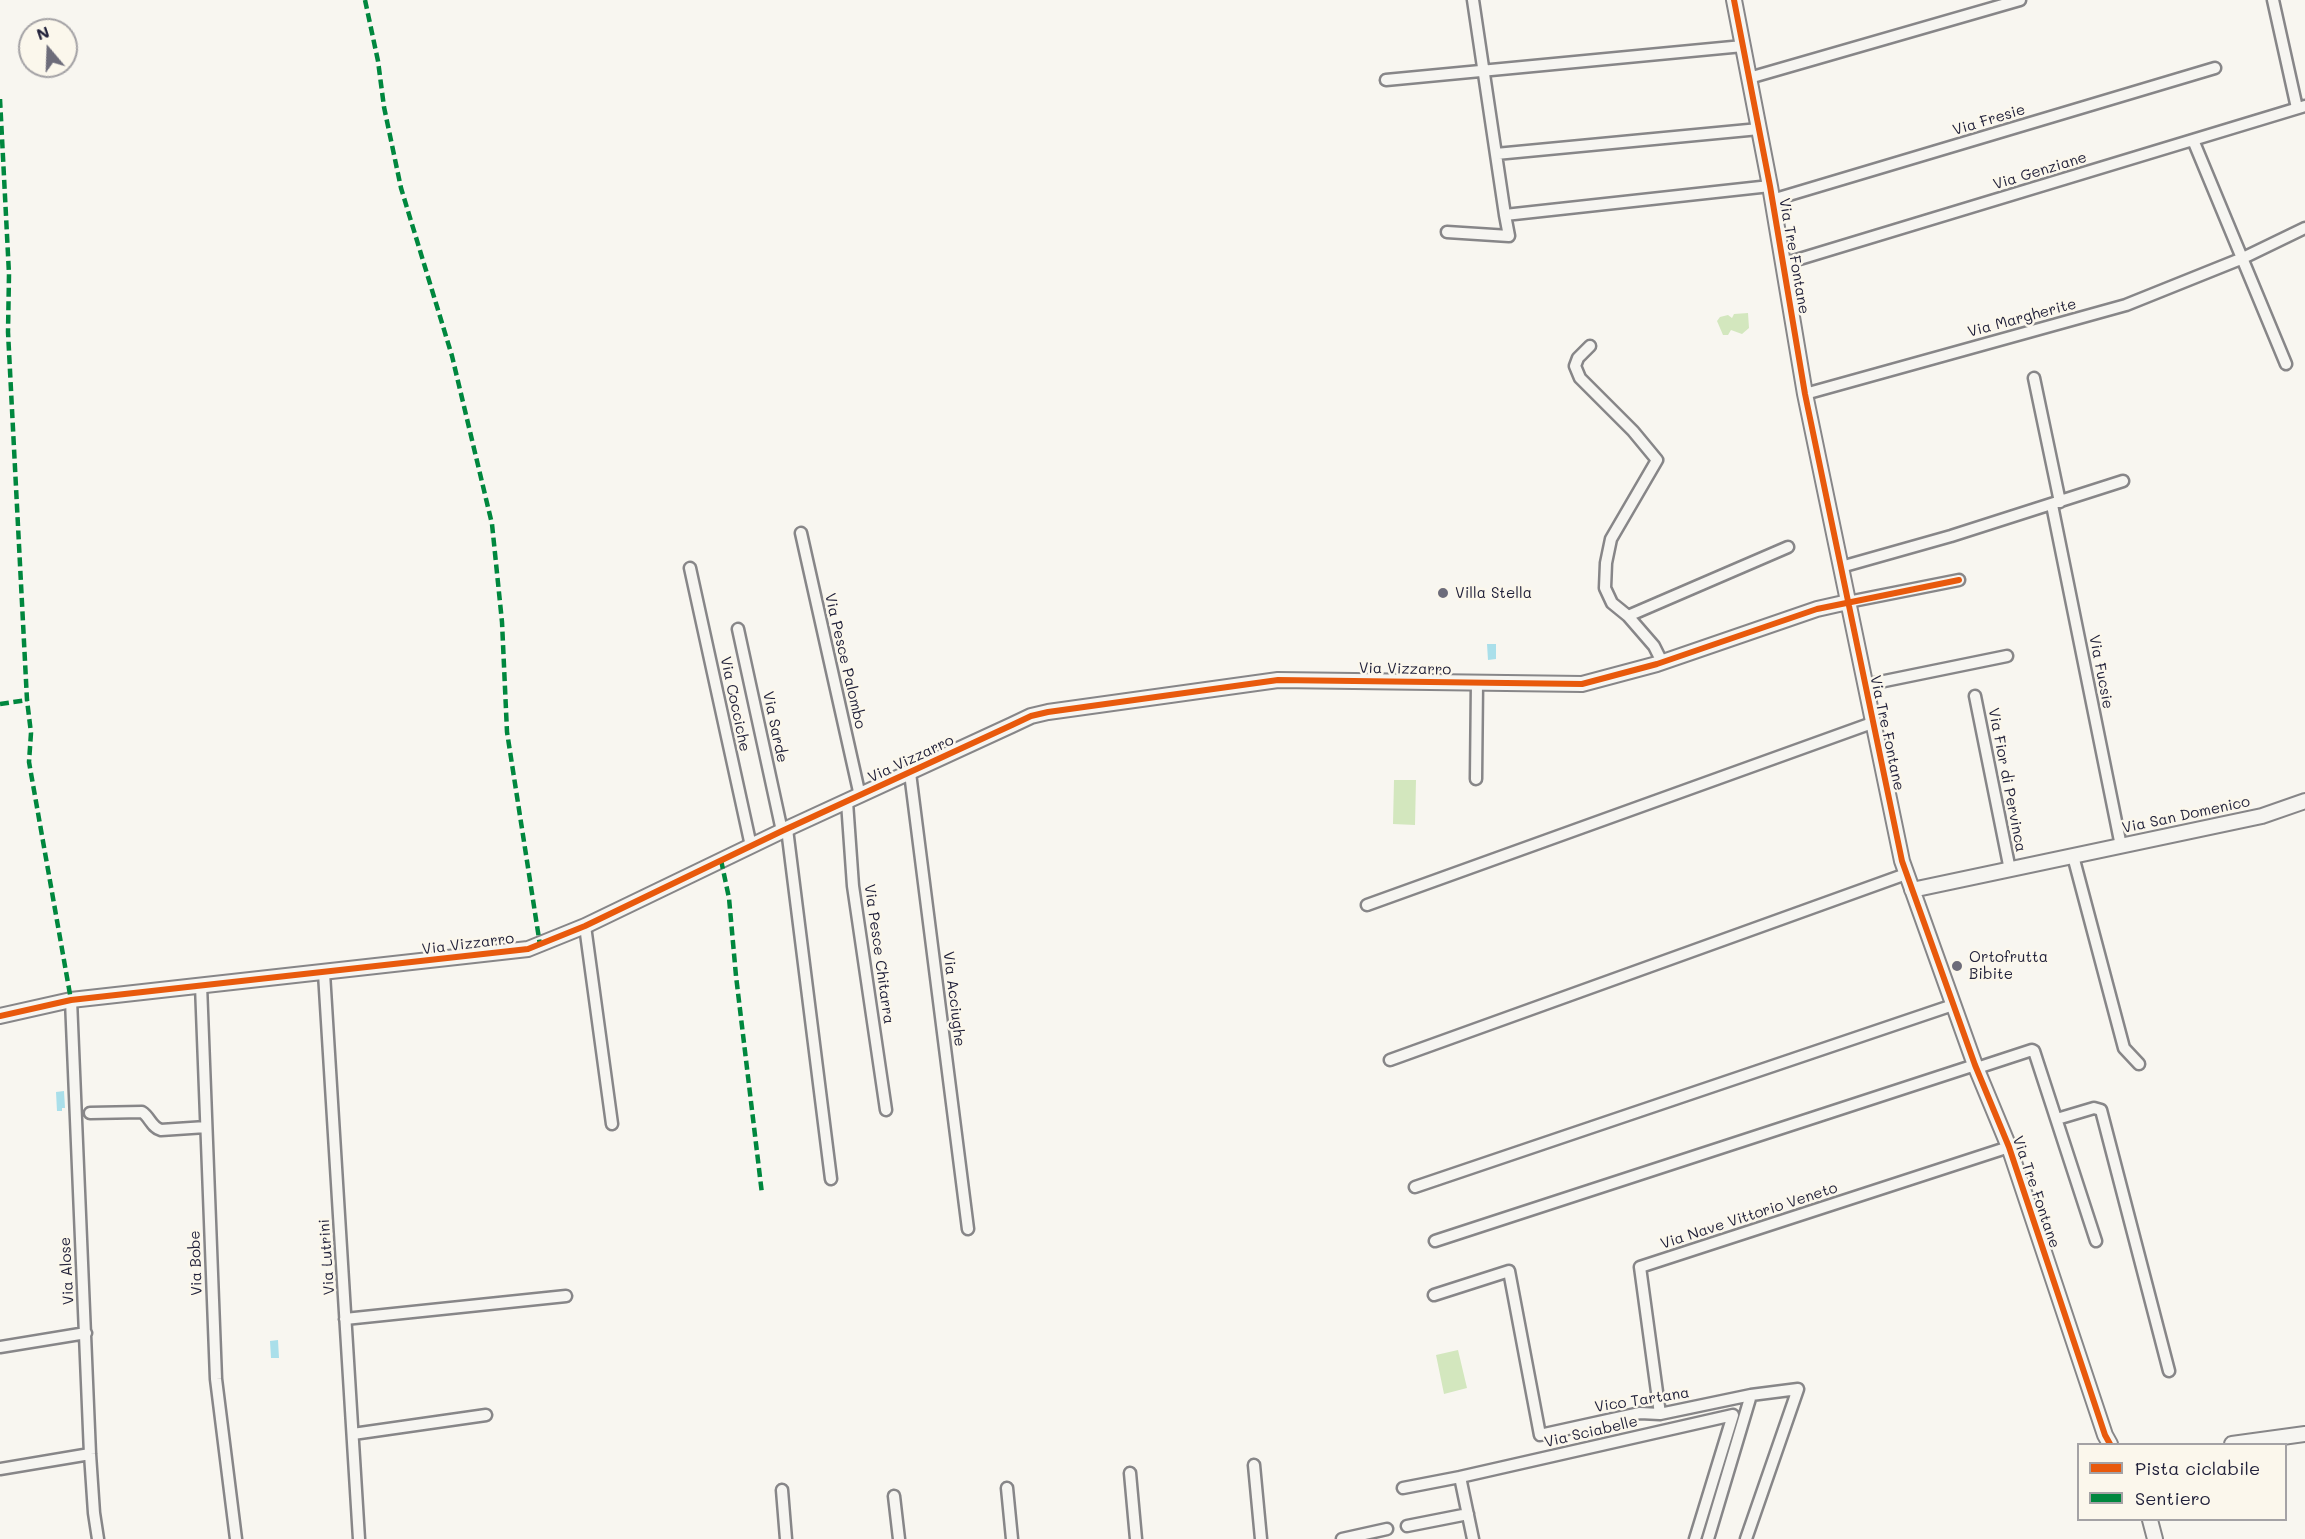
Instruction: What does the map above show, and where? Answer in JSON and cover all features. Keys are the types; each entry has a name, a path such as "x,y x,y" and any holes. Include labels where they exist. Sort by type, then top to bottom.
{"street":[{"path":"1447,232 1509,236 1473,0"},
{"name":"Via Tre Fontane","path":"1734,0 1771,193 1805,393 1872,723 1906,874 1976,1066 2009,1147 2109,1443"},
{"path":"1749,78 2020,0"},
{"path":"2273,0 2301,107"},
{"path":"1386,80 1743,46"},
{"name":"Via Fresie","path":"1505,215 1771,193 2215,68"},
{"name":"Via Genziane","path":"1783,264 2301,107"},
{"path":"1496,154 1759,129"},
{"path":"2193,140 2286,364"},
{"name":"Via Margherite","path":"1805,393 2126,305 2243,258 2305,228"},
{"path":"1590,346 1578,358 1575,366 1580,378 1633,430 1657,460 1611,539 1606,563 1607,596 1654,646 1662,662"},
{"name":"Via Fucsie","path":"2034,378 2121,846"},
{"path":"1841,567 2123,481"},
{"name":"Via Pesce Palombo","path":"801,533 853,799"},
{"path":"1628,616 1788,547"},
{"name":"Via Cocciche","path":"690,568 751,846"},
{"path":"1848,602 1959,580"},
{"name":"Via Vizzarro","path":"0,1016 71,1000 528,949 585,926 784,830 1031,716 1048,712 1278,680 1574,685 1605,679 1662,662 1817,609 1848,602"},
{"name":"Via Sarde","path":"738,629 784,830 831,1179"},
{"path":"1865,686 2007,656"},
{"path":"1476,779 1477,682"},
{"name":"Via Fior di Pervinca","path":"1975,696 2010,870"},
{"path":"1367,905 1872,723"},
{"name":"Via Acciughe","path":"910,773 968,1229"},
{"name":"Via Pesce Chitarra","path":"853,799 854,886 886,1110"},
{"name":"Via San Domenico","path":"1912,890 2262,816 2305,801"},
{"path":"2073,856 2124,1048 2139,1064"},
{"path":"1389,1060 1906,874"},
{"path":"585,926 612,1124"},
{"name":"Via Lutrini","path":"324,973 359,1539"},
{"name":"Via Bobe","path":"201,985 216,1379 236,1539"},
{"name":"Via Alose","path":"71,1000 90,1454 94,1513 99,1539"},
{"path":"1415,1187 1953,1005"},
{"path":"1435,1241 1976,1066 2032,1050 2096,1241"},
{"path":"2057,1119 2094,1108 2101,1110 2169,1371"},
{"path":"90,1113 142,1112 147,1115 155,1127 161,1130 206,1127"},
{"name":"Via Nave Vittorio Veneto","path":"1660,1414 1640,1267 2009,1147"},
{"name":"Vico Tartana","path":"1434,1295 1509,1271 1540,1435 1640,1413 1660,1414 1751,1395 1798,1389 1746,1539"},
{"path":"345,1319 566,1296"},
{"path":"0,1347 86,1333"},
{"path":"1708,1539 1751,1395"},
{"name":"Via Sciabelle","path":"1460,1477 1733,1414 1695,1539"},
{"path":"353,1434 486,1415"},
{"path":"2239,1443 2305,1434"},
{"path":"0,1468 90,1454"},
{"path":"1254,1466 1261,1539"},
{"path":"1130,1473 1136,1539"},
{"path":"1403,1488 1460,1477 1473,1539"},
{"path":"1007,1488 1012,1539"},
{"path":"782,1490 786,1539"},
{"path":"894,1496 899,1539"},
{"path":"1407,1526 1468,1514"},
{"path":"2150,1521 2155,1539"},
{"path":"1342,1539 1387,1529"}],"green space":[{"path":"1748,313 1749,328 1742,334 1731,330 1728,335 1723,335 1717,321 1720,317 1728,315 1732,318 1734,314"},
{"path":"1394,780 1416,780 1415,825 1393,824"},
{"path":"1458,1350 1467,1388 1444,1394 1436,1355"}],"water":[{"path":"1487,644 1496,644 1496,659 1488,660"},
{"path":"64,1091 65,1108 57,1111 56,1092"},
{"path":"278,1340 279,1358 271,1358 270,1341"}],"marked path":[{"path":"365,0 401,188 452,356 492,524 502,622 507,732 540,945"},
{"path":"0,99 9,274 8,332 27,700 31,733 29,762 71,1000"},
{"path":"0,704 27,700"},
{"path":"721,860 729,898 762,1194"}],"cycle path":[{"path":"1734,0 1770,186 1805,394 1902,861 1975,1065 2009,1147 2109,1443"},
{"path":"0,1016 71,1000 528,949 585,926 782,831 1031,716 1048,712 1278,680 1582,684 1657,664 1817,609 1959,580"}],"place":[{"name":"Villa Stella","path":"1443,593"},
{"name":"Ortofrutta Bibite","path":"1957,966"}]}
